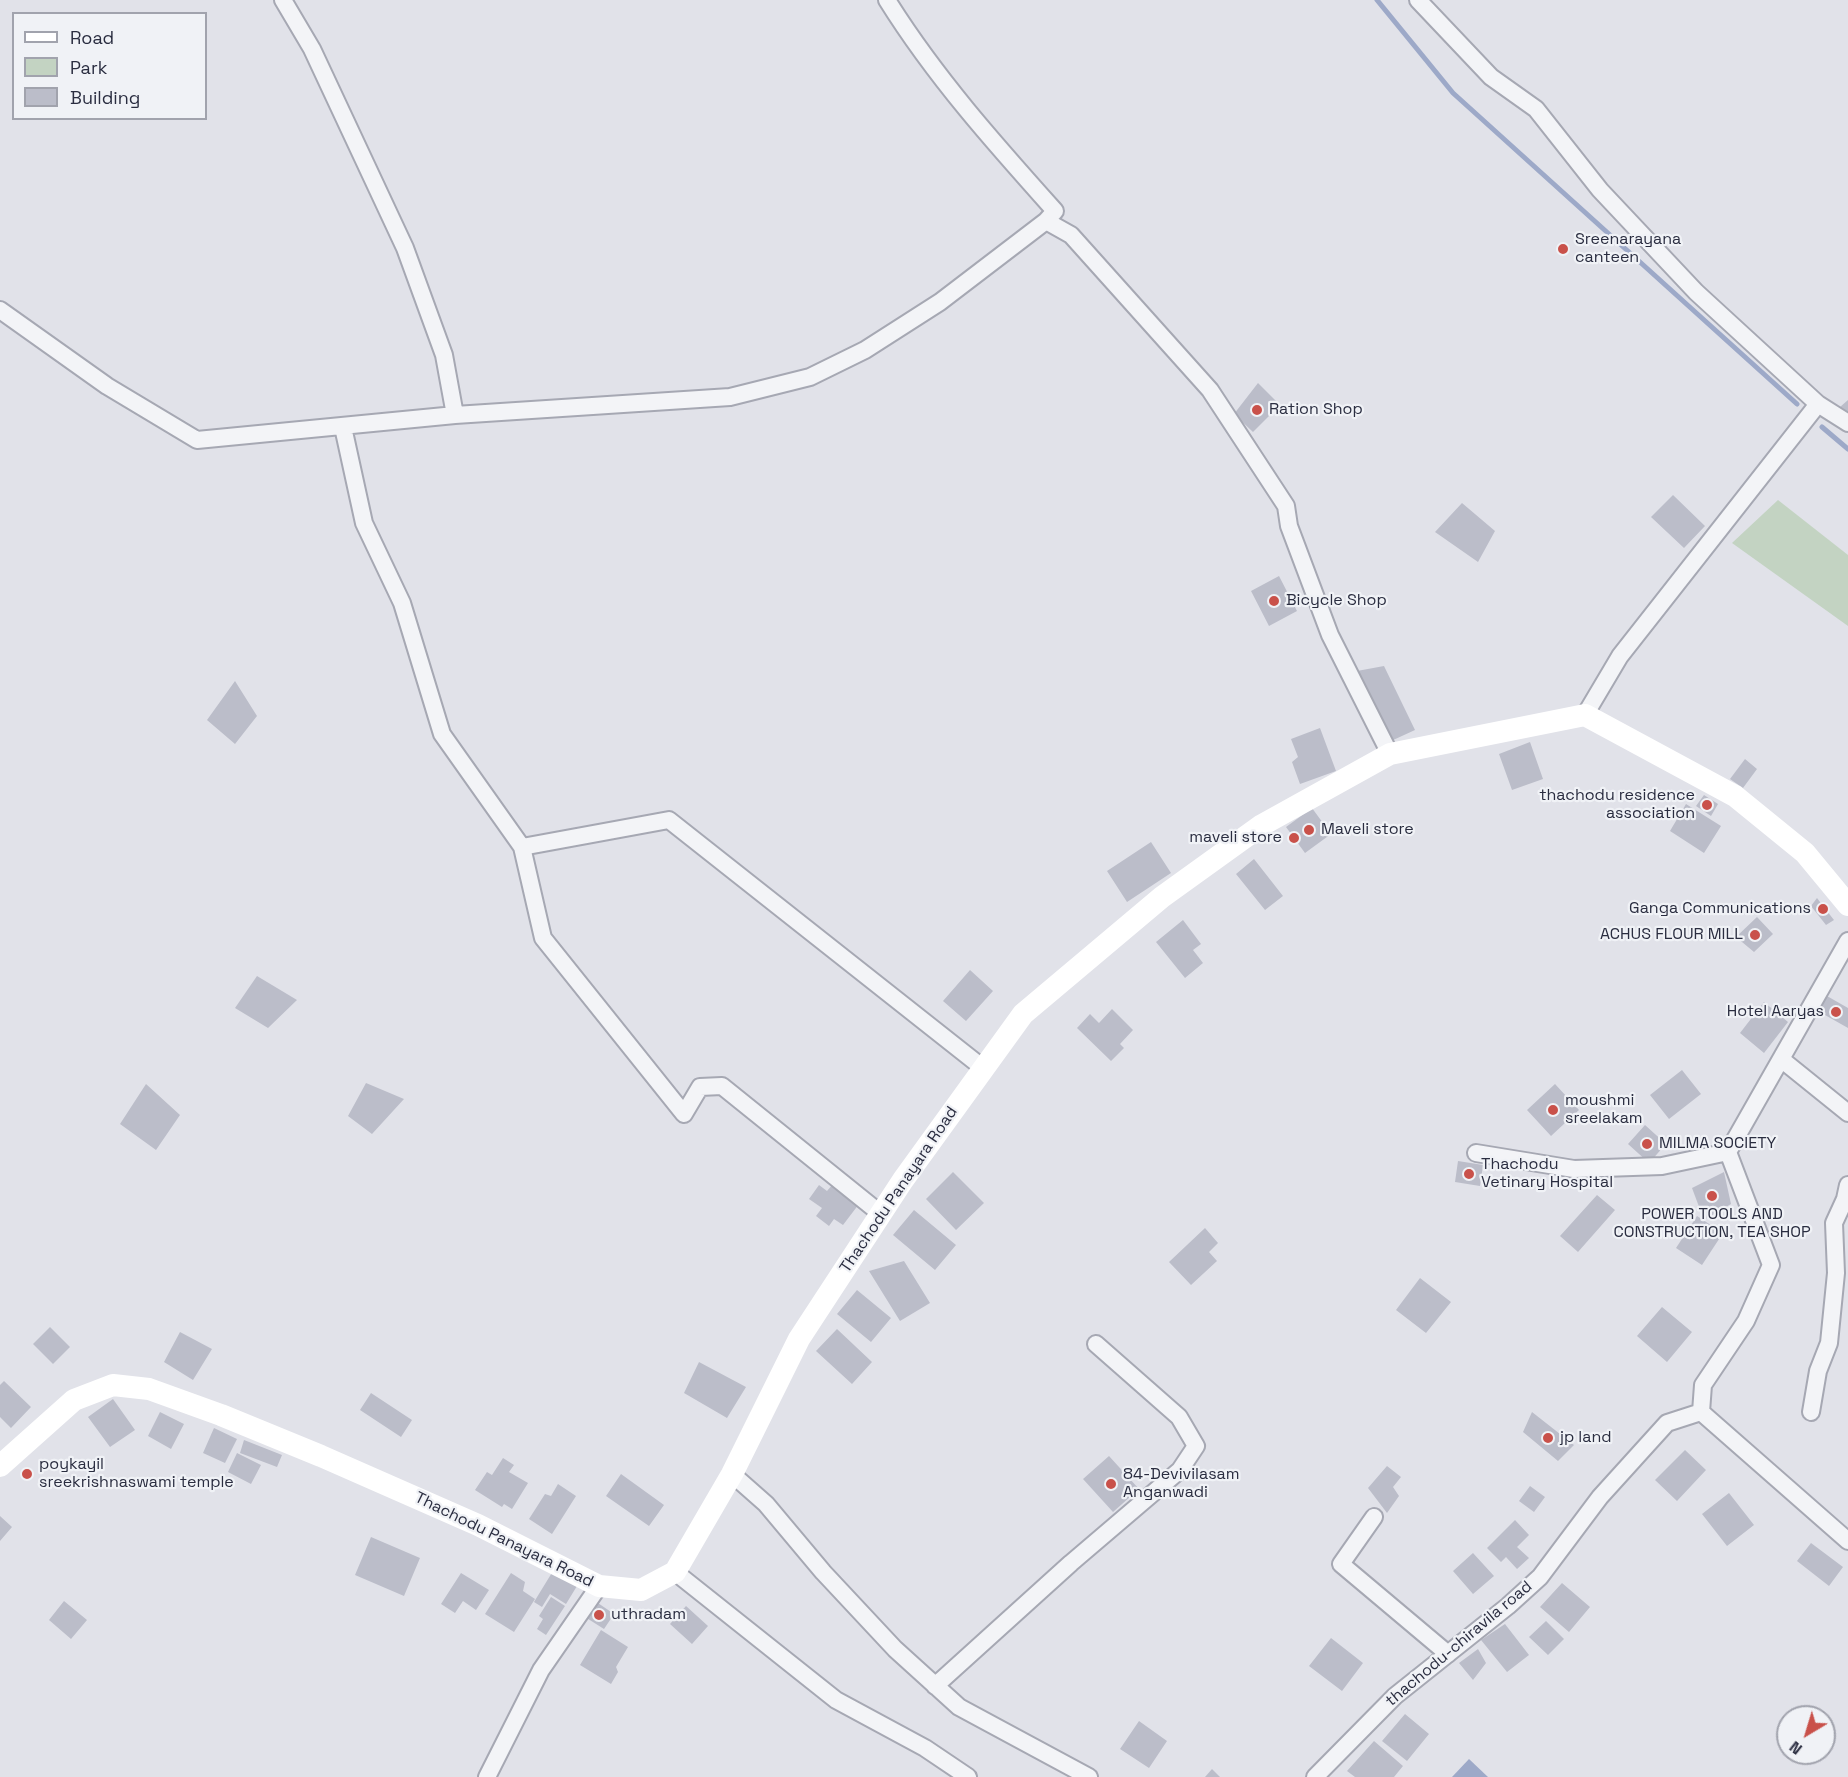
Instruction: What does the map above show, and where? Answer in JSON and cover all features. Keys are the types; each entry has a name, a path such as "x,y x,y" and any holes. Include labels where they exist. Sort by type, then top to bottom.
{"main road":[{"name":"Thachodu Panayara Road","path":"0,1466 74,1400 113,1385 149,1389 221,1415 342,1465 478,1525 599,1586 641,1590 675,1572 732,1474 799,1339 881,1214 1023,1014 1162,897 1262,825 1390,754 1585,715"},
{"path":"1585,715 1735,796 1805,854 1848,904"}],"street":[{"path":"283,0 316,59 405,248 444,355 455,415"},
{"path":"0,310 107,386 197,440 455,415 730,397 810,378 865,350 940,302 1046,221 1055,211 949,87 914,43 887,0"},
{"path":"1418,0 1491,77 1536,109 1600,190 1672,266 1818,404 1848,423"},
{"path":"1046,221 1071,235 1210,390 1286,506 1289,526 1330,635 1390,754"},
{"path":"1585,715 1620,656 1818,404"},
{"path":"343,427 364,523 402,603 442,734 522,847 543,938 684,1114 700,1087 722,1086 881,1214"},
{"path":"522,847 669,820 983,1068"},
{"path":"1476,1153 1574,1169 1662,1166 1728,1152 1848,941"},
{"path":"1781,1059 1848,1113"},
{"path":"1728,1152 1771,1265 1746,1321 1702,1385 1701,1412 1848,1541"},
{"path":"1811,1412 1818,1371 1829,1343 1836,1273 1834,1223 1845,1199 1848,1185"},
{"path":"935,1686 1054,1578 1180,1470 1196,1446 1179,1417 1096,1344"},
{"name":"thachodu-chiravila road","path":"1315,1777 1395,1696 1540,1576 1600,1497 1667,1423 1701,1412"},
{"path":"732,1474 766,1504 823,1572 895,1649 959,1707 1089,1777"},
{"path":"1374,1517 1341,1564 1448,1654"},
{"path":"675,1572 836,1700 925,1748 968,1777"},
{"path":"487,1777 541,1670 599,1586"}],"green space":[{"path":"1778,500 1848,555 1848,626 1732,543"}],"water":[{"path":"1469,1759 1488,1777 1452,1777"}],"building":[{"name":"Ration Shop","path":"1258,383 1280,405 1253,432 1234,414"},
{"path":"1848,400 1848,415 1840,407"},
{"path":"1673,495 1705,526 1684,548 1651,517"},
{"path":"1462,503 1495,531 1478,562 1435,532"},
{"name":"Bicycle Shop","path":"1279,576 1297,611 1269,626 1251,591"},
{"path":"1384,666 1415,730 1391,741 1357,671"},
{"path":"235,681 257,716 235,744 207,720"},
{"path":"1320,728 1336,771 1300,784 1292,762 1298,757 1291,739"},
{"path":"1530,742 1543,779 1512,790 1499,754"},
{"path":"1745,759 1757,769 1743,788 1730,779"},
{"name":"thachodu residence association","path":"1704,795 1718,804 1711,816 1696,806"},
{"path":"1686,804 1721,826 1704,853 1670,831"},
{"name":"Maveli store","path":"1312,808 1331,834 1305,853 1286,827"},
{"path":"1151,842 1171,873 1127,902 1107,871"},
{"path":"1254,859 1283,896 1265,910 1236,874"},
{"path":"1817,898 1834,920 1826,925 1811,906"},
{"name":"ACHUS FLOUR MILL","path":"1757,917 1773,934 1754,952 1736,937"},
{"path":"1183,920 1201,944 1193,950 1203,963 1185,978 1156,942"},
{"path":"970,970 993,991 966,1021 943,1001"},
{"path":"257,976 297,1000 268,1028 235,1008"},
{"name":"Hotel Aaryas","path":"1827,996 1848,1008 1848,1028 1825,1015 1821,1006"},
{"path":"1764,1002 1788,1022 1764,1053 1740,1033"},
{"path":"1112,1009 1133,1030 1120,1044 1124,1048 1111,1061 1077,1028 1090,1014 1099,1023"},
{"path":"1682,1070 1701,1094 1669,1119 1650,1095"},
{"path":"366,1083 404,1099 372,1134 348,1116"},
{"path":"146,1084 180,1115 156,1150 120,1124"},
{"name":"moushmi sreelakam","path":"1555,1084 1579,1110 1551,1136 1527,1110"},
{"name":"MILMA SOCIETY","path":"1645,1125 1666,1144 1649,1163 1628,1144"},
{"name":"Thachodu Vetinary Hospital","path":"1458,1161 1483,1165 1480,1186 1455,1182"},
{"path":"953,1172 984,1203 956,1230 926,1199"},
{"name":"POWER TOOLS AND CONSTRUCTION, TEA SHOP","path":"1724,1172 1731,1204 1704,1220 1692,1188"},
{"path":"833,1184 859,1204 843,1225 834,1219 829,1226 816,1216 822,1208 809,1199 819,1185 827,1191"},
{"path":"1597,1195 1615,1210 1578,1252 1560,1236"},
{"path":"914,1210 956,1245 935,1270 893,1235"},
{"path":"1697,1216 1723,1233 1702,1265 1676,1248"},
{"path":"1205,1228 1218,1243 1209,1252 1217,1261 1191,1285 1169,1262"},
{"path":"904,1261 930,1303 900,1321 869,1271"},
{"path":"1420,1278 1451,1302 1426,1333 1396,1310"},
{"path":"857,1290 891,1318 871,1342 837,1314"},
{"path":"1662,1307 1692,1332 1667,1362 1637,1336"},
{"path":"50,1327 70,1347 53,1364 33,1344"},
{"path":"837,1329 872,1362 852,1384 816,1351"},
{"path":"180,1332 212,1349 193,1380 164,1362"},
{"path":"699,1362 746,1387 727,1418 684,1393"},
{"path":"4,1381 31,1407 11,1428 0,1417 0,1385"},
{"path":"371,1393 412,1420 401,1437 360,1410"},
{"path":"113,1399 135,1430 110,1447 88,1417"},
{"path":"160,1412 184,1424 171,1449 148,1436"},
{"name":"jp land","path":"1532,1412 1574,1445 1558,1461 1523,1432"},
{"path":"214,1428 237,1439 225,1463 203,1453"},
{"path":"244,1440 282,1455 277,1467 240,1453"},
{"path":"1685,1450 1706,1470 1677,1501 1655,1480"},
{"path":"237,1453 261,1465 251,1484 228,1472"},
{"name":"84-Devivilasam Anganwadi","path":"1109,1456 1139,1489 1113,1512 1083,1479"},
{"path":"503,1458 514,1465 509,1472 528,1483 512,1509 504,1504 502,1507 475,1490 487,1472 492,1475"},
{"path":"1387,1466 1401,1477 1393,1487 1399,1496 1387,1513 1368,1488"},
{"path":"621,1474 664,1505 649,1526 606,1496"},
{"path":"558,1484 576,1496 552,1534 529,1519 545,1494 551,1496"},
{"path":"1530,1486 1545,1497 1534,1512 1519,1501"},
{"path":"1729,1493 1754,1525 1727,1546 1702,1514"},
{"path":"0,1516 12,1527 0,1541"},
{"path":"1515,1520 1529,1535 1517,1547 1529,1558 1517,1569 1506,1557 1501,1562 1487,1548"},
{"path":"371,1537 420,1558 404,1596 355,1575"},
{"path":"1811,1543 1843,1567 1829,1586 1797,1561"},
{"path":"1473,1553 1494,1576 1473,1594 1453,1571"},
{"path":"553,1571 577,1586 566,1604 550,1594 542,1607 534,1602"},
{"path":"461,1573 489,1590 476,1610 463,1601 455,1613 441,1604"},
{"path":"511,1573 525,1582 523,1591 535,1599 514,1632 485,1614"},
{"path":"1562,1583 1590,1607 1569,1632 1540,1607"},
{"path":"551,1597 565,1606 546,1635 537,1629 543,1619 539,1616"},
{"path":"64,1601 87,1620 71,1639 49,1620"},
{"name":"uthradam","path":"595,1601 614,1614 604,1629 585,1617"},
{"path":"686,1606 708,1626 692,1644 670,1624"},
{"path":"1546,1621 1564,1639 1548,1655 1529,1637"},
{"path":"1505,1624 1529,1655 1507,1672 1481,1640"},
{"path":"601,1630 628,1647 616,1667 618,1672 611,1684 580,1665"},
{"path":"1331,1638 1363,1663 1342,1691 1309,1666"},
{"path":"1478,1649 1486,1663 1473,1680 1459,1663"},
{"path":"1405,1714 1429,1734 1407,1761 1382,1741"},
{"path":"1139,1721 1167,1741 1149,1768 1120,1749"},
{"path":"1374,1741 1403,1766 1394,1777 1355,1777 1347,1771"},
{"path":"1212,1769 1220,1777 1205,1777"}],"waterway":[{"path":"1377,0 1453,93 1797,404"},
{"path":"1822,427 1848,449"}],"place":[{"name":"Sreenarayana canteen","path":"1563,249"},
{"name":"Ration Shop","path":"1257,410"},
{"name":"Bicycle Shop","path":"1274,601"},
{"name":"thachodu residence association","path":"1707,805"},
{"name":"Maveli store","path":"1309,830"},
{"name":"maveli store","path":"1294,838"},
{"name":"Ganga Communications","path":"1823,909"},
{"name":"ACHUS FLOUR MILL","path":"1755,935"},
{"name":"Hotel Aaryas","path":"1836,1012"},
{"name":"moushmi sreelakam","path":"1553,1110"},
{"name":"MILMA SOCIETY","path":"1647,1144"},
{"name":"Thachodu Vetinary Hospital","path":"1469,1174"},
{"name":"POWER TOOLS AND CONSTRUCTION, TEA SHOP","path":"1712,1196"},
{"name":"jp land","path":"1548,1438"},
{"name":"poykayil sreekrishnaswami temple","path":"27,1474"},
{"name":"84-Devivilasam Anganwadi","path":"1111,1484"},
{"name":"uthradam","path":"599,1615"}]}
